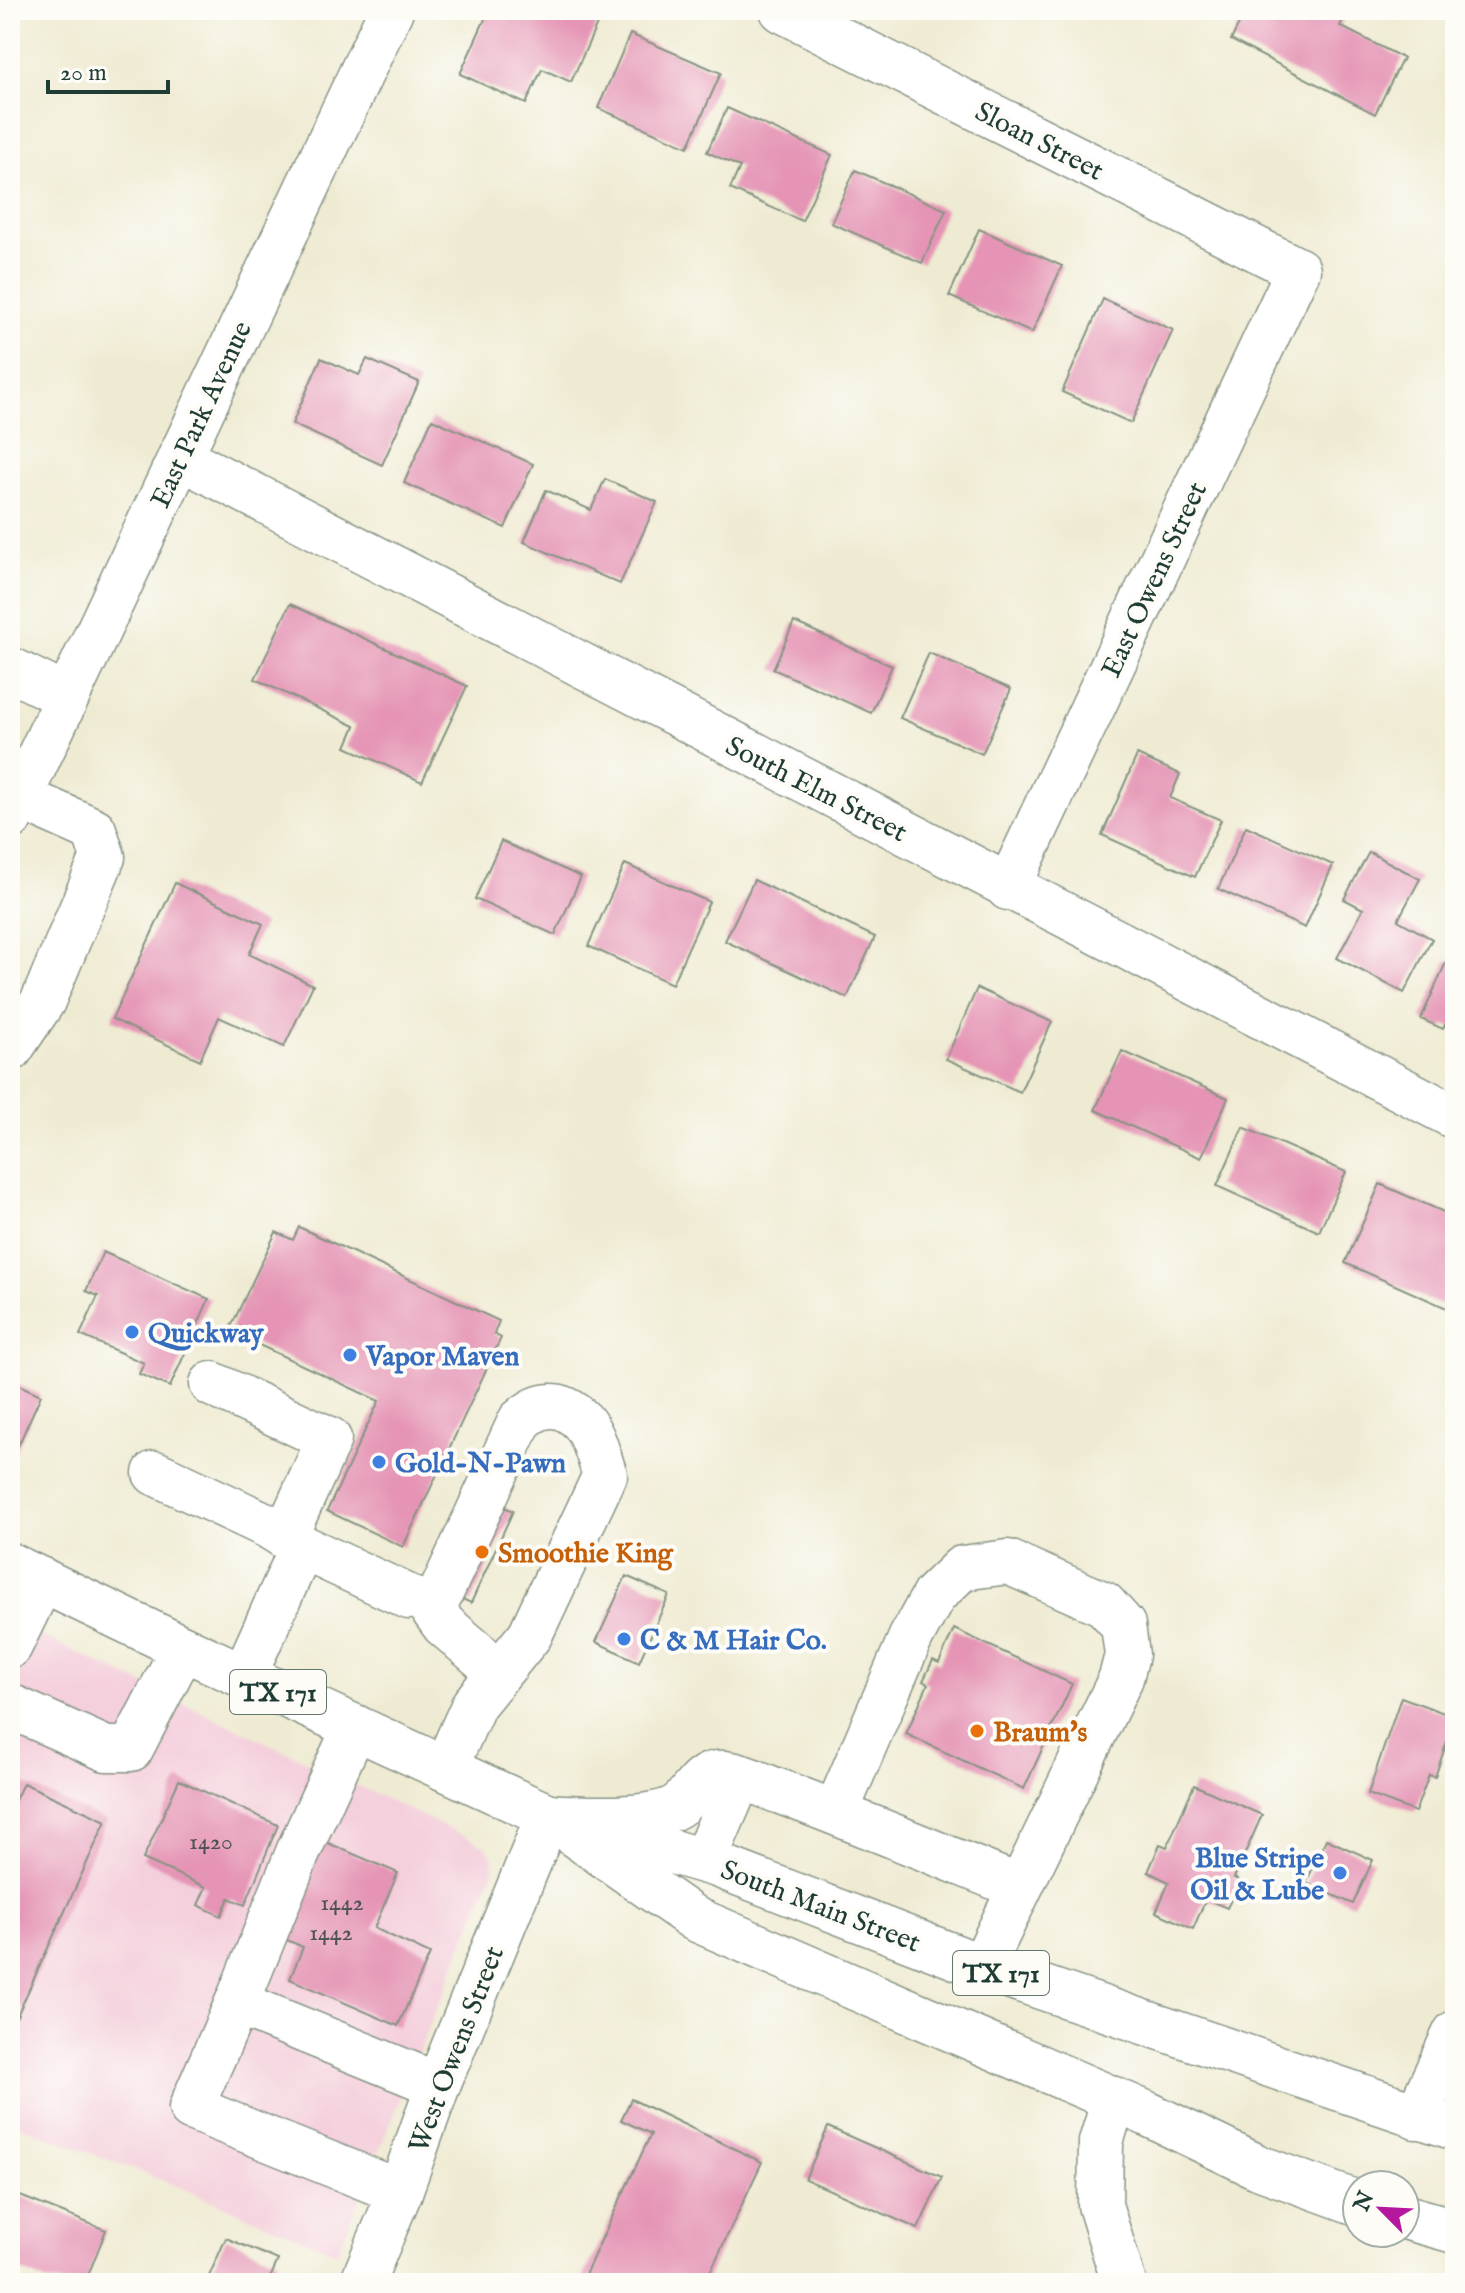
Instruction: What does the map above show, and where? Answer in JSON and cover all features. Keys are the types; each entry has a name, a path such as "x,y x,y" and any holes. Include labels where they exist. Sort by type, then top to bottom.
{"street":[{"name":"East Park Avenue","path":"15,808 391,10"},
{"name":"Sloan Street","path":"782,10 1298,270"},
{"name":"East Owens Street","path":"1008,888 1298,270"},
{"name":"South Elm Street","path":"180,457 1455,1117"},
{"path":"10,669 67,697"},
{"path":"10,1050 43,1001 103,857 94,830 15,808"},
{"path":"212,1384 329,1439 244,1676"},
{"path":"445,1769 474,1704 530,1635 605,1475 595,1445 582,1422 563,1409 547,1405 531,1411 520,1421 433,1610 444,1625 499,1672"},
{"path":"155,1473 409,1597"},
{"path":"836,1812 911,1637 934,1595 962,1568 1008,1562 1104,1604 1123,1625 1127,1655 1121,1678 982,1967"},
{"path":"10,1646 26,1573"},
{"name":"South Main Street","path":"26,1573 548,1816 704,1861 982,1967 1436,2122"},
{"path":"10,1706 106,1749 131,1749 183,1648"},
{"path":"355,1727 299,1850 191,2108 400,2192"},
{"path":"548,1816 594,1819 643,1815 679,1806 698,1782 717,1772 740,1777 836,1812 1019,1887"},
{"path":"704,1861 740,1777"},
{"name":"South Main Street","path":"548,1816 695,1919 1114,2100 1258,2167 1341,2197"},
{"name":"West Owens Street","path":"362,2283 400,2192 438,2085 548,1816"},
{"path":"237,2003 438,2085"},
{"path":"1436,2122 1455,2033"},
{"path":"1114,2100 1101,2142 1100,2205 1114,2279"},
{"path":"1421,2221 1455,2231"}],"shaded area":[{"path":"10,1621 473,1840 487,1848 493,1857 494,1869 337,2253 169,2183 10,2122"}],"building":[{"path":"489,10 596,10 602,13 571,82 542,69 526,104 460,74"},
{"path":"1246,10 1254,10 1274,21 1280,10 1348,10 1340,26 1403,58 1375,114 1231,40"},
{"path":"630,34 721,73 688,147 598,108"},
{"path":"727,108 832,155 802,221 730,189 740,167 707,152"},
{"path":"855,170 946,210 922,263 831,223"},
{"path":"979,229 1062,266 1032,333 949,296"},
{"path":"1103,299 1173,330 1131,423 1062,392"},
{"path":"321,358 359,375 367,359 419,382 382,465 292,424"},
{"path":"432,419 533,464 505,528 404,483"},
{"path":"605,479 657,502 620,584 524,542 546,490 591,510"},
{"path":"290,604 467,686 422,782 346,747 355,726 255,679"},
{"path":"794,622 892,666 871,713 773,669"},
{"path":"929,653 1011,689 982,754 900,718"},
{"path":"1137,755 1180,774 1170,798 1221,820 1195,877 1102,835"},
{"path":"1246,826 1333,865 1305,928 1218,889"},
{"path":"501,841 581,877 555,935 475,899"},
{"path":"1369,852 1420,879 1398,920 1432,939 1404,993 1337,958 1363,909 1344,899"},
{"path":"625,864 709,902 672,984 588,946"},
{"path":"754,880 875,937 847,998 725,941"},
{"path":"175,883 263,924 249,954 313,985 284,1047 219,1017 200,1060 112,1019"},
{"path":"1447,960 1455,963 1455,1029 1445,1025 1443,1029 1421,1019"},
{"path":"977,988 1052,1022 1020,1092 946,1059"},
{"path":"1122,1051 1228,1098 1201,1158 1095,1110"},
{"path":"1243,1127 1346,1172 1319,1232 1217,1186"},
{"path":"1380,1184 1455,1217 1455,1301 1451,1310 1345,1263"},
{"path":"299,1227 499,1321 494,1334 501,1338 403,1547 327,1511 379,1401 229,1331 276,1232 293,1240"},
{"path":"103,1252 209,1299 170,1387 139,1374 144,1363 80,1335 98,1296 86,1291"},
{"path":"10,1381 41,1395 10,1464"},
{"name":"Smoothie King","path":"494,1502 513,1511 471,1603 451,1594"},
{"path":"626,1576 669,1595 639,1662 596,1642"},
{"path":"954,1629 1072,1684 1024,1789 906,1734 928,1684 923,1681 933,1660 939,1663"},
{"path":"1401,1697 1455,1717 1435,1777 1429,1775 1415,1812 1368,1794"},
{"path":"179,1780 278,1825 245,1905 229,1898 221,1916 198,1905 206,1887 143,1859"},
{"path":"23,1783 106,1821 16,2018 10,2015 10,1811"},
{"path":"1194,1785 1262,1815 1234,1878 1240,1881 1227,1908 1206,1899 1193,1929 1156,1912 1169,1882 1148,1872 1160,1844 1167,1847"},
{"path":"1326,1839 1373,1860 1353,1904 1306,1883"},
{"path":"321,1840 398,1873 374,1928 430,1954 398,2026 290,1979 303,1947 278,1936"},
{"path":"631,2099 762,2162 705,2283 581,2283 651,2134 621,2120"},
{"path":"828,2127 942,2177 918,2229 805,2179"},
{"path":"10,2192 106,2230 85,2283 50,2283 10,2267"},
{"path":"226,2238 278,2260 268,2283 206,2283"}],"place":[{"name":"Quickway","path":"132,1332"},
{"name":"Vapor Maven","path":"350,1355"},
{"name":"Gold-N-Pawn","path":"379,1462"},
{"name":"Smoothie King","path":"482,1552"},
{"name":"C & M Hair Co.","path":"624,1639"},
{"name":"Braum's","path":"977,1731"},
{"name":"Blue Stripe Oil & Lube","path":"1340,1873"}]}
